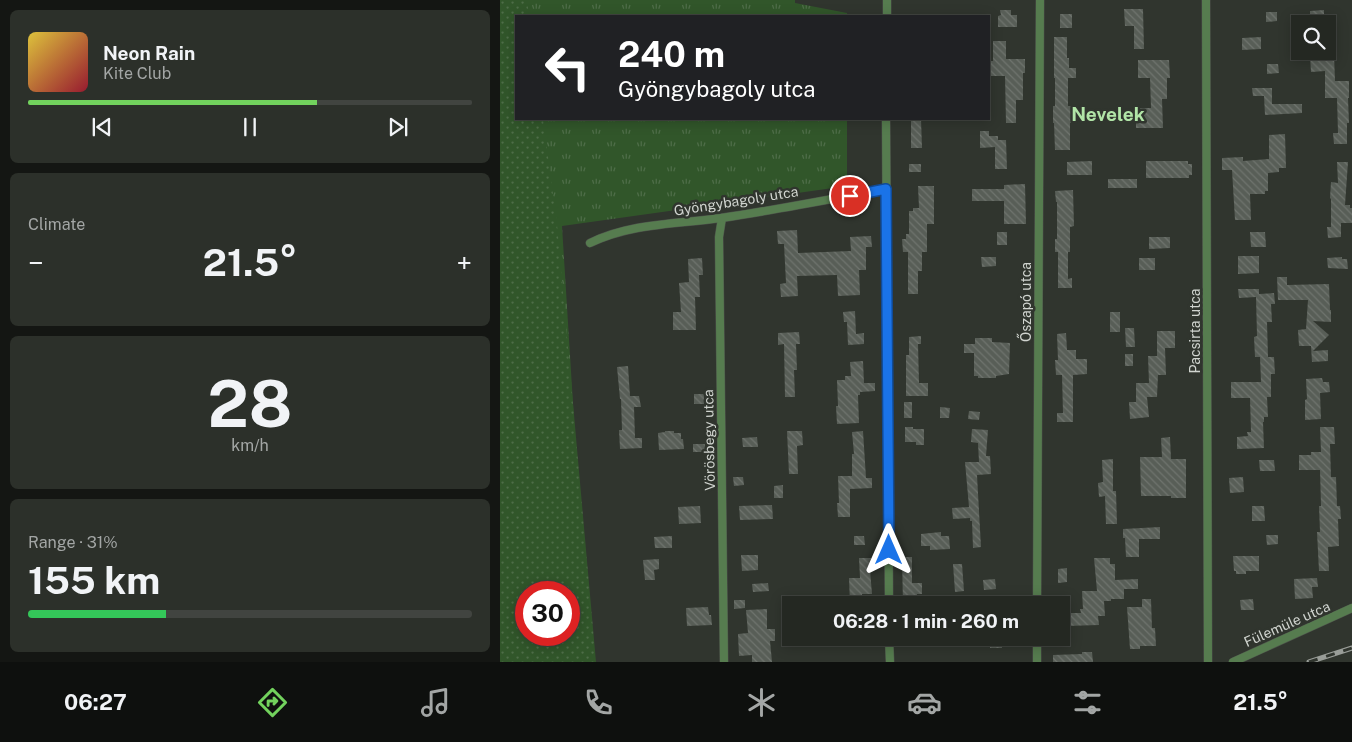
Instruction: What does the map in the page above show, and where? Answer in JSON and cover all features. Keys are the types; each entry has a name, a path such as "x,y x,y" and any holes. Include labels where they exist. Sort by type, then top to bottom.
{"street":[{"path":"886,0 886,15"},
{"name":"Őszapó utca","path":"1037,596 1040,0"},
{"name":"Pacsirta utca","path":"1206,0 1208,662"},
{"path":"886,120 889,596"},
{"name":"Gyöngybagoly utca","path":"590,243 604,236 646,227 722,218 886,189"},
{"name":"Vörösbegy utca","path":"722,218 719,237 724,662"},
{"name":"Fülemüle utca","path":"1233,662 1352,608"},
{"path":"889,646 890,662"},
{"path":"1037,646 1037,662"}],"green space":[{"path":"500,0 795,0 795,3 847,13 847,15 515,15 515,120 847,120 847,186 562,226 589,662 500,662"},
{"path":"500,0 527,0 529,15 515,15 515,120 543,120 557,224 596,662 500,662"}],"building":[{"path":"1124,9 1143,9 1144,49 1134,49 1134,26 1125,26"},
{"path":"1000,10 1011,10 1011,15 1017,15 1017,27 998,27 998,16 1001,15"},
{"path":"1324,10 1324,15 1310,15 1310,11"},
{"path":"1266,12 1277,12 1277,21 1266,22"},
{"path":"1060,14 1072,14 1072,28 1060,28"},
{"path":"1054,37 1067,37 1069,68 1076,68 1076,78 1068,78 1068,106 1073,106 1073,123 1070,123 1070,150 1055,150 1053,123 1053,106 1055,106"},
{"path":"1261,37 1261,49 1242,50 1242,38"},
{"path":"993,41 1006,41 1006,59 1025,59 1023,100 1016,100 1016,123 1006,123 1005,76 990,76 990,61 993,61"},
{"path":"1138,60 1169,60 1170,78 1167,78 1167,99 1162,99 1163,128 1136,128 1134,108 1151,108 1150,78 1138,78"},
{"path":"1310,60 1334,60 1335,81 1349,81 1347,144 1334,144 1333,133 1338,133 1337,98 1325,98 1325,71 1311,72"},
{"path":"1267,64 1278,64 1279,73 1267,74"},
{"path":"1252,88 1272,88 1272,104 1302,104 1302,113 1265,115 1264,96 1253,96"},
{"path":"911,120 921,120 922,148 911,148"},
{"path":"980,131 989,131 989,136 998,136 998,140 1006,140 1007,169 995,169 995,147 980,148"},
{"path":"1285,134 1286,168 1279,168 1279,172 1268,173 1268,191 1265,191 1265,194 1250,194 1251,220 1235,220 1232,170 1222,170 1222,158 1243,157 1243,161 1269,159 1269,135"},
{"path":"1092,161 1092,175 1067,175 1067,162"},
{"path":"1146,161 1188,161 1188,164 1192,164 1192,175 1189,175 1189,178 1146,178"},
{"path":"1337,162 1348,162 1345,205 1350,205 1350,208 1352,208 1352,223 1341,223 1341,237 1328,238 1327,227 1331,227 1331,182 1338,183"},
{"path":"909,164 921,164 921,172 909,172"},
{"path":"1108,179 1137,179 1137,188 1108,188"},
{"path":"1025,184 1026,224 1004,224 1004,201 972,201 972,189 1004,189 1004,185"},
{"path":"918,186 934,186 934,224 927,224 927,252 922,252 922,271 918,271 918,294 908,294 908,252 903,252 902,239 906,239 906,234 909,234 909,211 913,211 913,208 919,208"},
{"path":"1073,190 1074,226 1070,227 1070,252 1068,252 1068,279 1072,278 1072,288 1058,288 1058,252 1055,252 1057,202 1055,191"},
{"path":"797,230 798,253 851,251 850,237 871,236 872,247 866,247 866,270 859,270 860,295 838,296 837,275 797,276 798,296 781,297 780,284 786,283 784,244 778,244 777,231"},
{"path":"997,232 1007,232 1007,245 997,245"},
{"path":"1250,232 1265,232 1266,247 1251,247"},
{"path":"1149,237 1170,237 1170,248 1149,249"},
{"path":"1238,256 1259,256 1259,273 1238,274"},
{"path":"981,257 996,257 996,266 982,267"},
{"path":"1342,257 1342,259 1347,259 1348,269 1328,268 1327,258"},
{"path":"702,258 703,275 699,275 700,297 695,297 696,330 673,330 673,312 681,312 679,283 689,282 688,259"},
{"path":"1139,258 1155,258 1155,270 1139,270"},
{"path":"1277,277 1287,277 1287,285 1329,284 1331,322 1313,321 1329,335 1313,351 1328,350 1328,361 1312,362 1311,346 1299,346 1298,330 1306,329 1308,300 1278,300"},
{"path":"1238,289 1259,289 1259,294 1274,293 1275,304 1271,304 1272,322 1267,322 1268,357 1274,357 1275,374 1271,374 1271,397 1267,397 1268,417 1264,417 1263,422 1264,448 1237,449 1237,437 1248,436 1247,432 1251,432 1250,398 1231,398 1231,382 1261,382 1260,357 1255,357 1254,337 1257,336 1256,297 1239,298"},
{"path":"855,311 856,334 864,333 864,344 848,345 847,322 844,322 843,312"},
{"path":"1110,312 1120,312 1120,332 1110,332"},
{"path":"1125,328 1134,328 1135,347 1126,347"},
{"path":"1157,331 1175,331 1175,348 1165,348 1166,375 1158,375 1157,397 1147,397 1149,417 1130,419 1129,402 1136,402 1136,383 1149,383 1148,356 1157,356"},
{"path":"799,332 800,344 796,344 797,370 794,370 795,397 785,397 784,344 778,345 778,333"},
{"path":"1066,333 1067,350 1076,350 1076,359 1087,359 1087,374 1073,375 1073,422 1057,422 1057,413 1063,413 1062,375 1056,375 1055,360 1058,360 1057,334"},
{"path":"921,336 921,344 918,344 919,383 928,383 928,396 906,396 906,355 909,355 909,337"},
{"path":"975,338 992,338 992,342 1010,343 1009,374 996,376 996,378 978,378 978,376 974,376 974,353 964,353 964,344 975,344"},
{"path":"1125,354 1133,354 1133,366 1125,366"},
{"path":"863,361 864,383 875,383 875,391 860,392 860,395 858,395 859,423 837,424 837,380 845,380 845,376 851,376 850,362"},
{"path":"628,366 630,396 639,396 641,407 634,407 635,438 642,438 642,448 620,449 619,430 622,430 621,399 617,367"},
{"path":"1322,378 1323,382 1329,382 1330,392 1320,393 1321,419 1305,420 1306,379"},
{"path":"694,394 704,394 704,404 694,404"},
{"path":"904,402 912,402 912,418 904,418"},
{"path":"940,407 950,408 949,418 940,418"},
{"path":"969,411 980,412 979,420 968,419"},
{"path":"905,427 924,429 924,445 916,445 916,442 905,442"},
{"path":"1320,427 1334,427 1335,444 1330,444 1331,477 1336,477 1337,506 1340,506 1341,519 1338,519 1339,546 1328,547 1329,571 1319,571 1317,532 1320,532 1320,470 1299,470 1299,455 1311,455 1311,452 1321,452"},
{"path":"972,429 988,430 986,456 990,456 991,474 977,475 981,547 973,548 972,521 970,521 970,518 953,519 952,508 969,507 965,462 979,462 978,443 971,442"},
{"path":"665,431 681,433 684,449 659,450 658,433"},
{"path":"787,431 802,431 803,445 797,446 798,474 789,474"},
{"path":"863,431 866,478 872,478 872,488 850,489 850,517 838,517 838,476 852,476 852,454 854,454 852,432"},
{"path":"757,437 758,447 743,447 742,438"},
{"path":"1170,437 1171,459 1186,459 1186,498 1141,496 1140,457 1162,457 1161,438"},
{"path":"693,444 705,444 705,452 693,452"},
{"path":"1113,459 1113,491 1116,491 1117,524 1106,524 1105,496 1099,497 1098,483 1103,482 1102,460"},
{"path":"1259,460 1274,460 1275,471 1260,471"},
{"path":"733,477 743,477 744,485 734,486"},
{"path":"1243,477 1244,492 1230,493 1229,478"},
{"path":"783,485 783,498 774,498 774,486"},
{"path":"772,505 773,519 740,520 739,506"},
{"path":"700,506 701,523 679,524 678,507"},
{"path":"1252,506 1264,506 1265,521 1252,521"},
{"path":"1160,527 1160,539 1139,539 1139,557 1126,557 1123,529"},
{"path":"941,532 941,536 949,536 950,549 930,550 930,546 921,546 921,534"},
{"path":"1266,535 1278,535 1278,544 1267,545"},
{"path":"672,536 672,548 655,548 654,537"},
{"path":"854,536 864,536 865,545 854,545"},
{"path":"741,555 758,555 758,570 742,571"},
{"path":"1233,556 1259,556 1259,571 1246,571 1246,574 1236,574"},
{"path":"902,557 912,557 912,583 922,583 922,594 903,596"},
{"path":"859,558 871,558 872,594 850,596 849,578 860,578"},
{"path":"1094,558 1110,558 1110,564 1115,564 1115,580 1138,579 1138,589 1124,589 1124,599 1104,601 1105,616 1098,616 1099,625 1070,626 1070,613 1081,613 1080,609 1083,609 1082,591 1097,591"},
{"path":"659,559 659,569 654,570 655,580 645,580 643,560"},
{"path":"953,564 962,564 964,591 955,592"},
{"path":"1067,568 1067,582 1058,583 1058,569"},
{"path":"1317,578 1318,587 1312,587 1313,598 1295,599 1294,579"},
{"path":"995,579 996,589 984,590 983,580"},
{"path":"768,583 769,591 753,592 752,584"},
{"path":"1142,599 1151,599 1152,628 1155,628 1156,646 1140,646 1140,649 1130,649 1127,607 1142,607"},
{"path":"1253,599 1254,610 1241,610 1240,600"},
{"path":"734,600 745,600 745,608 734,609"},
{"path":"708,607 712,625 687,626 686,608"},
{"path":"767,609 767,629 775,629 775,641 770,641 772,662 752,662 752,655 739,656 738,634 748,633 746,610"},
{"path":"990,646 1002,646 1002,648 990,648"},
{"path":"1082,652 1092,652 1093,662 1053,662 1053,655 1082,654"}],"railway":[{"path":"1309,662 1352,648"}],"district":[{"name":"Nevelek","path":"1108,114"}],"route":[{"path":"850,196 886,189 889,550"}]}
